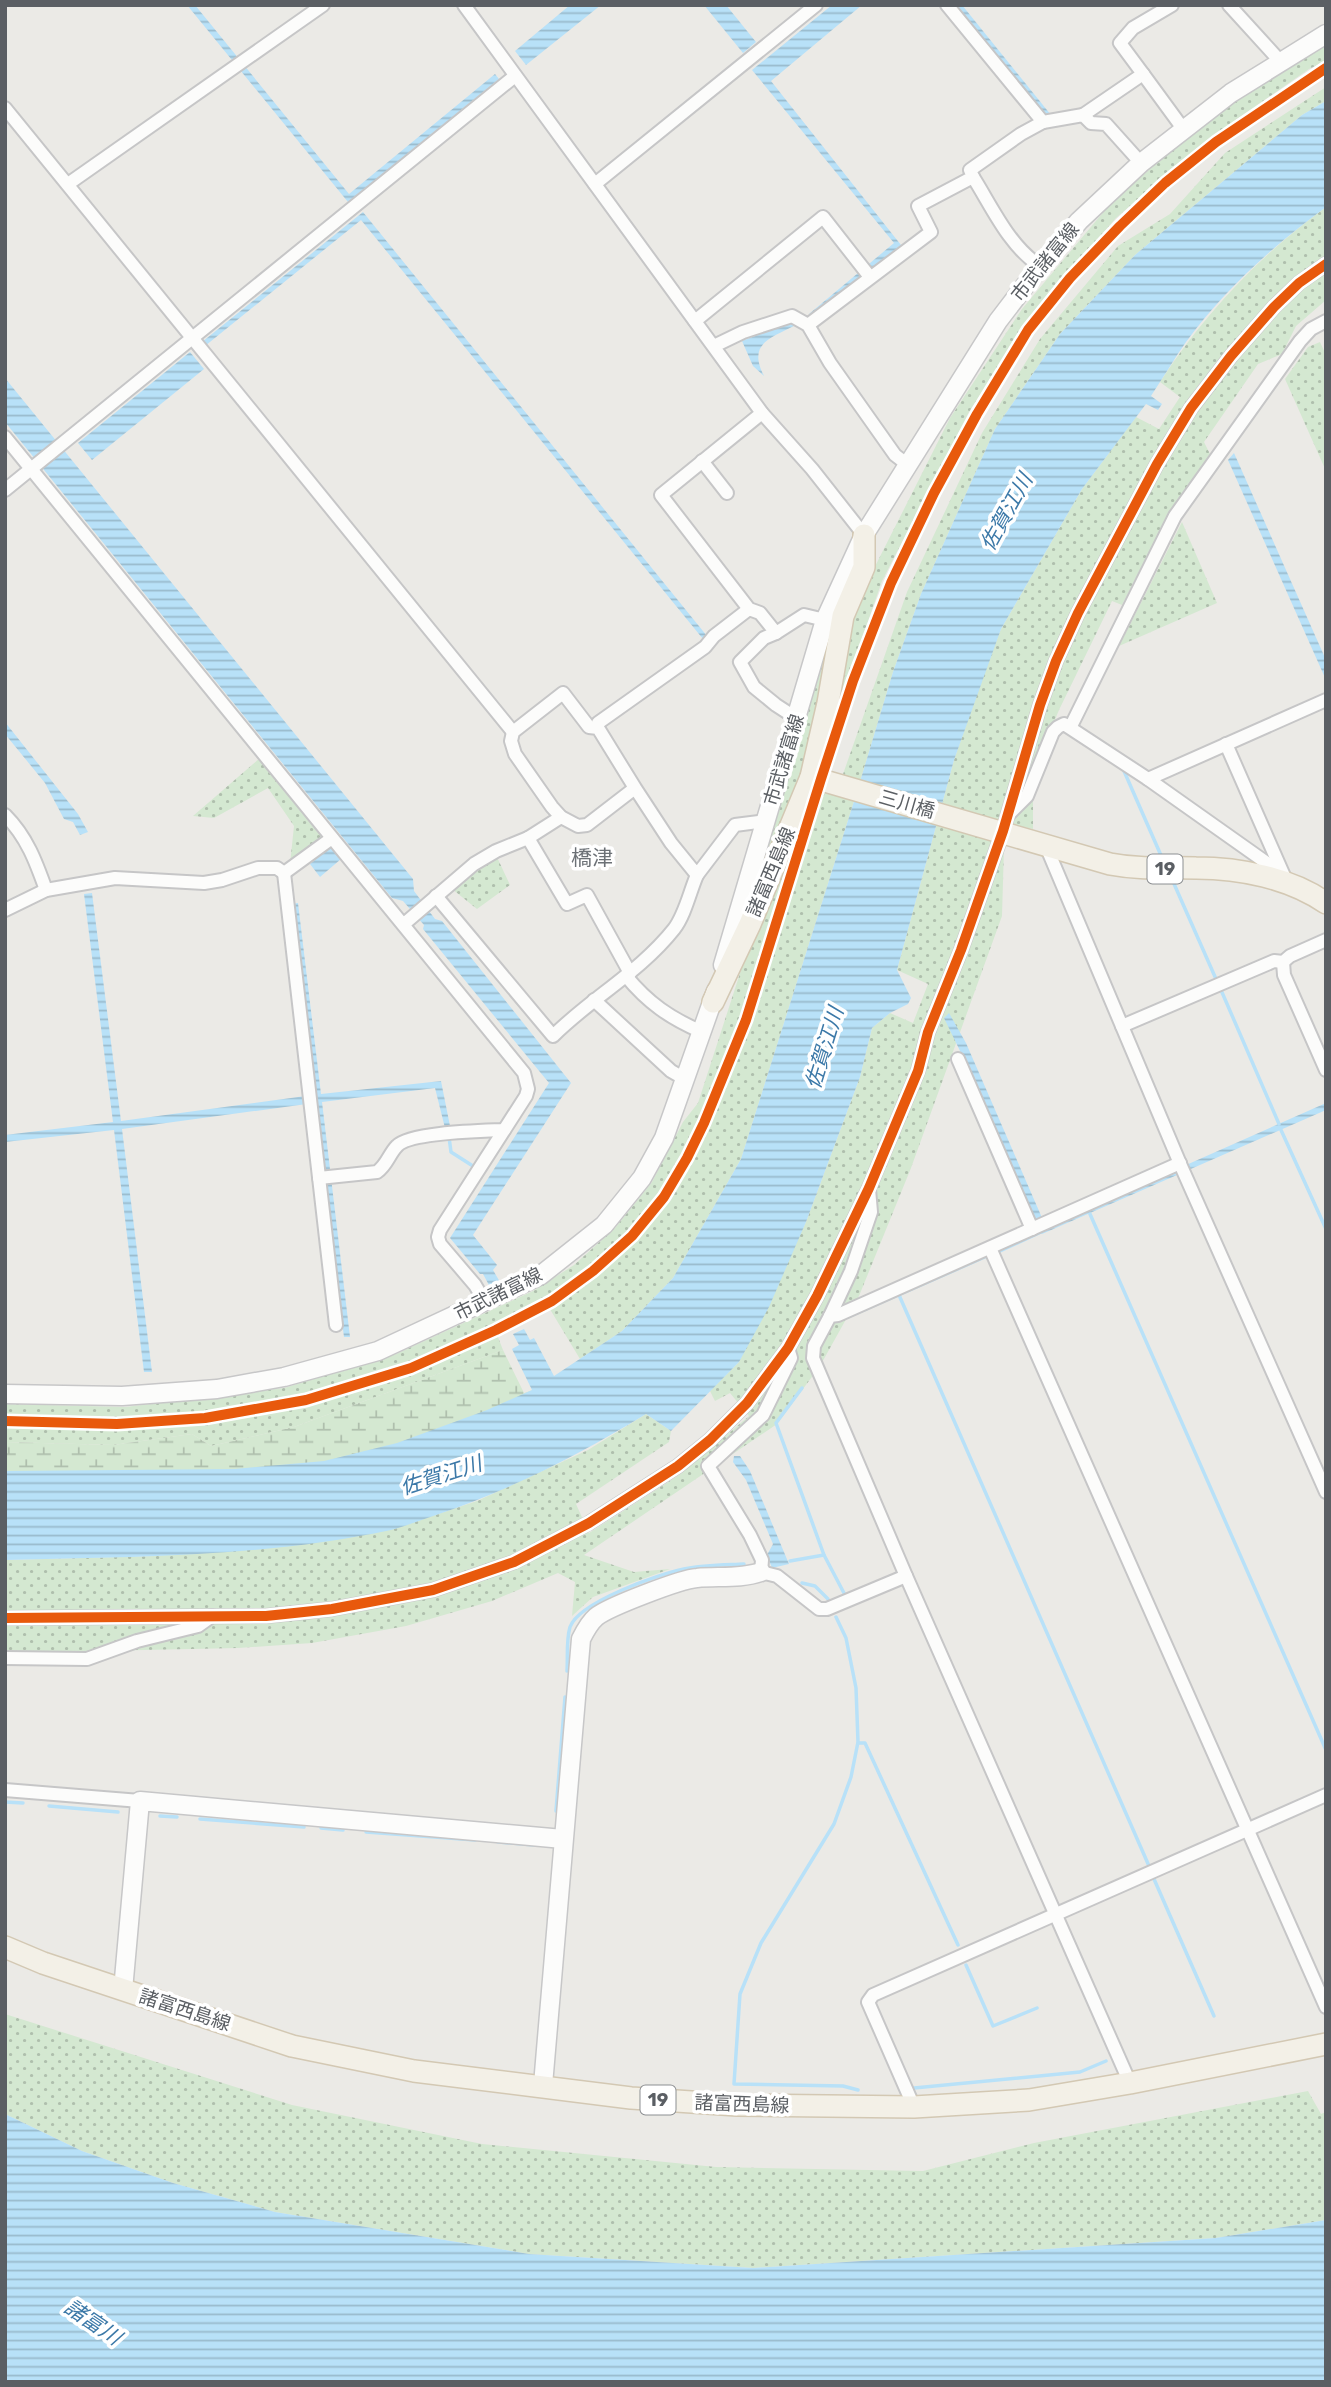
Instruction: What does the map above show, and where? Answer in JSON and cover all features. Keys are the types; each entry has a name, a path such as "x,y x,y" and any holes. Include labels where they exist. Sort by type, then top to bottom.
{"main road":[{"name":"市武諸富線","path":"5,1394 122,1396 217,1389 284,1377 378,1351 541,1275 604,1225 648,1168 664,1138 712,1002 825,620 864,535 998,321 1079,221 1141,163 1231,93 1326,34"},
{"name":"諸富西島線","path":"712,1002 750,924 811,777 843,616 864,567 864,535"},
{"name":"三川橋","path":"811,777 1006,823"},
{"name":"19","path":"1006,823 1046,846 1110,864 1137,869 1199,868 1248,873 1287,883 1326,904"},
{"path":"543,2085 581,1639 596,1617 611,1608 693,1578 751,1576 761,1572"},
{"path":"123,1990 140,1801 563,1839"},
{"name":"諸富西島線","path":"5,1947 43,1963 292,2046 414,2071 631,2098 737,2105 914,2107 1029,2100 1326,2044"}],"street":[{"path":"68,184 323,5"},
{"path":"464,5 762,413 813,469 864,535"},
{"path":"595,184 816,5"},
{"path":"947,5 1043,122"},
{"path":"1171,5 1133,28 1119,43 1184,130"},
{"path":"1229,5 1280,61"},
{"path":"1040,266 1026,257 1015,243 970,170 1021,134 1043,122 1083,114 1143,74"},
{"path":"5,490 515,76"},
{"path":"5,108 513,732"},
{"path":"1083,114 1091,123 1106,124 1141,163"},
{"path":"808,325 931,232 918,206 973,177"},
{"path":"695,321 823,217 870,277"},
{"path":"5,1618 266,1616 345,1607 433,1590 514,1562 589,1523 678,1466 747,1404 788,1348 817,1296 869,1188 918,1071 928,1032 961,950 1006,823 1040,705 1078,614 1157,464 1191,408 1251,332 1299,283 1326,264"},
{"path":"714,346 743,332 792,316 808,325 837,373 895,455 908,465"},
{"path":"1071,726 1175,516 1300,341 1311,329 1326,321"},
{"path":"762,413 661,495 749,609 760,613 776,633"},
{"path":"5,437 34,467 332,838 408,922 524,1073 528,1089 438,1237 440,1244 475,1285 485,1302"},
{"path":"702,461 727,493"},
{"path":"697,875 678,852 635,788 598,728 598,723 705,648 714,636 749,609"},
{"path":"796,718 754,687 740,662 764,638 804,615 825,620"},
{"path":"598,728 589,727 563,693 513,732 511,741 515,754 561,817 578,826 587,825 635,788"},
{"path":"1148,779 1326,700"},
{"path":"1006,823 1027,796 1054,732 1064,724 1071,726 1271,866 1287,883"},
{"path":"1226,744 1287,883"},
{"path":"5,815 30,847 46,890"},
{"path":"408,922 474,864 496,851 528,838 561,817"},
{"path":"434,898 553,1036 575,1014 628,974 675,927 697,875 735,825 766,821"},
{"path":"284,873 332,838"},
{"path":"528,838 568,904 587,895 640,993 675,1020 702,1032"},
{"path":"1046,846 1182,1168 1326,1492"},
{"path":"5,910 46,890 115,878 204,883 258,868 277,868 284,873 309,1094 324,1177 336,1325"},
{"path":"1122,1026 1274,961 1283,962 1290,956 1326,940"},
{"path":"1283,962 1284,975 1326,1070"},
{"path":"594,1000 671,1071 685,1079"},
{"path":"958,1059 1039,1226"},
{"path":"324,1177 377,1172 383,1168 397,1146 406,1140 504,1130"},
{"path":"830,1317 1039,1226 1182,1168"},
{"path":"869,1188 871,1212 850,1271 814,1346 816,1370 1130,2083"},
{"path":"990,1248 1326,2007"},
{"path":"788,1348 791,1358 763,1415 708,1466 750,1535 762,1560 761,1572 777,1576 818,1609 827,1609 906,1576"},
{"path":"5,1658 87,1659 137,1641 198,1626 212,1616"},
{"path":"5,1790 140,1801"},
{"path":"914,2107 868,2002 870,1998 1326,1795"}],"green space":[{"path":"1326,45 1326,61 1309,69 1207,140 1116,218 1030,318 969,412 882,581 823,751 853,610 950,418 1022,309 1111,203 1197,128 1302,57"},
{"path":"1326,87 1326,101 1302,115 1135,255 1060,334 995,429 921,594 893,672 741,1159 673,1278 622,1331 580,1359 545,1301 494,1327 503,1350 294,1427 211,1446 192,1434 113,1445 5,1442 5,1404 125,1407 284,1388 396,1354 533,1291 574,1265 615,1228 652,1182 683,1122 698,1103 753,933 806,806 824,793 836,794 907,592 982,433 1040,339 1118,246 1170,214 1225,153"},
{"path":"1326,207 1326,300 1296,326 1282,354 1258,364 1204,442 1210,454 1169,512 1122,605 1112,601 1059,710 1033,772 1033,829 997,821 990,838 1004,847 1002,916 911,1168 859,1296 820,1366 777,1424 584,1555 634,1572 670,1569 593,1597 572,1616 575,1582 558,1573 492,1601 406,1626 312,1643 238,1648 5,1653 5,1560 156,1556 393,1529 477,1501 588,1450 646,1414 671,1431 669,1442 576,1504 589,1533 679,1475 749,1416 730,1393 715,1401 710,1391 739,1362 806,1222 860,1077 872,1028 890,1013 913,1023 928,984 897,970 954,760 1001,629 1082,489 1136,417 1159,429 1180,397 1160,382 1196,332 1256,266"},
{"path":"1320,342 1326,355 1326,471 1285,379 1308,347"},
{"path":"1182,522 1217,603 1119,646"},
{"path":"832,628 816,726 786,823 749,907"},
{"path":"260,758 324,836 290,864 294,826 268,788 214,818 193,816"},
{"path":"496,855 510,885 477,909 452,889"},
{"path":"503,1350 524,1393 533,1390 527,1409 293,1484 5,1486 5,1442 113,1445 192,1434 211,1446 294,1427"},
{"path":"5,2014 292,2105 482,2144 716,2167 923,2171 1034,2143 1308,2091 1321,2114 1326,2112 1326,2220 1216,2238 753,2268 529,2254 275,2212 173,2183 82,2151 5,2114"}],"water":[{"path":"187,5 195,5 349,194 495,74 499,79 348,202"},
{"path":"570,5 601,5 526,65 515,51"},
{"path":"704,5 726,5 756,42 743,53"},
{"path":"832,5 862,5 771,81 901,245 812,316 809,314 894,243 752,70"},
{"path":"957,5 962,5 1051,115 1047,117"},
{"name":"佐賀江川","path":"1326,101 1326,207 1251,269 1217,304 1186,342 1151,396 1162,404 1158,410 1146,404 1082,489 1001,629 954,760 897,970 911,998 908,1004 890,1013 872,1028 860,1077 806,1222 769,1307 739,1362 671,1431 646,1414 595,1444 517,1483 391,1530 248,1551 5,1560 5,1471 235,1469 324,1461 397,1443 487,1410 532,1390 512,1349 519,1345 513,1334 524,1329 530,1340 534,1338 554,1376 622,1331 673,1278 741,1159 893,672 921,594 995,429 1060,334 1135,255 1302,115"},
{"path":"363,212 707,636 703,639 361,220 205,346 202,342"},
{"path":"788,323 796,325 770,338 760,349 759,365 764,376 753,366 742,341"},
{"path":"190,352 204,369 92,460 78,443"},
{"path":"5,378 413,879 414,891 435,919 442,921 571,1083 473,1235 497,1265 493,1270 500,1282 490,1287 483,1274 480,1274 450,1238 549,1083 423,929 424,925 403,901 392,898 5,422"},
{"path":"1234,453 1326,660 1326,680 1228,460"},
{"path":"5,722 78,814 88,832 80,835 73,822 64,819 45,783 5,734"},
{"path":"331,847 341,859 320,877 310,864"},
{"path":"92,893 121,1121 313,1095 290,904 298,903 321,1094 441,1081 450,1126 445,1128 435,1088 322,1102 350,1337 344,1337 314,1103 122,1129 152,1372 144,1372 114,1130 5,1142 5,1135 113,1122 84,894"},
{"path":"949,1013 966,1043 1046,1227 1326,1103 1326,1110 1042,1234 1039,1233 1041,1230 1038,1222 944,1018"},
{"path":"734,1456 740,1456 750,1471 789,1564 772,1568 767,1555 773,1544 746,1480 733,1462"},
{"name":"諸富川","path":"5,2114 82,2151 173,2183 275,2212 529,2254 753,2268 1216,2238 1326,2220 1326,2382 5,2382"}],"waterway":[{"path":"1124,771 1163,860"},
{"path":"1171,877 1216,979"},
{"path":"1221,990 1279,1124"},
{"path":"1281,1130 1326,1229"},
{"path":"449,1137 451,1152 476,1168"},
{"path":"1090,1214 1326,1750"},
{"path":"1000,1251 1039,1233"},
{"path":"848,1317 987,1256"},
{"path":"899,1295 1149,1866"},
{"path":"802,1388 776,1423 824,1555"},
{"path":"790,1561 824,1555 845,1595"},
{"path":"567,1671 570,1627 588,1608 621,1590 672,1572 744,1564"},
{"path":"802,1583 815,1586 828,1599"},
{"path":"836,1617 846,1638 856,1688 858,1742 851,1777 834,1824 761,1943 740,1994 734,2084 843,2086 858,2090"},
{"path":"556,1811 565,1697"},
{"path":"858,1743 865,1743 958,1945"},
{"path":"5,1802 23,1803"},
{"path":"49,1806 118,1812"},
{"path":"160,1816 177,1817"},
{"path":"200,1819 304,1827"},
{"path":"321,1828 343,1830"},
{"path":"366,1832 475,1840"},
{"path":"498,1842 534,1845"},
{"path":"1154,1879 1214,2016"},
{"path":"966,1965 993,2026 1037,2008"},
{"path":"914,2088 1080,2072 1106,2061"}],"cycle path":[{"path":"5,1421 117,1424 205,1418 306,1400 411,1368 496,1330 552,1301 593,1271 632,1236 664,1197 704,1123 746,1020 853,681 891,583 934,493 977,414 1028,330 1070,278 1120,226 1165,183 1216,142 1326,68"},
{"path":"5,1618 266,1616 332,1609 433,1590 514,1562 589,1523 678,1466 710,1440 747,1403 788,1348 817,1296 869,1188 918,1071 928,1032 961,950 1003,831 1040,705 1078,613 1157,464 1191,408 1231,356 1274,307 1299,283 1326,264"}],"district":[{"name":"橋津","path":"592,857"}]}
